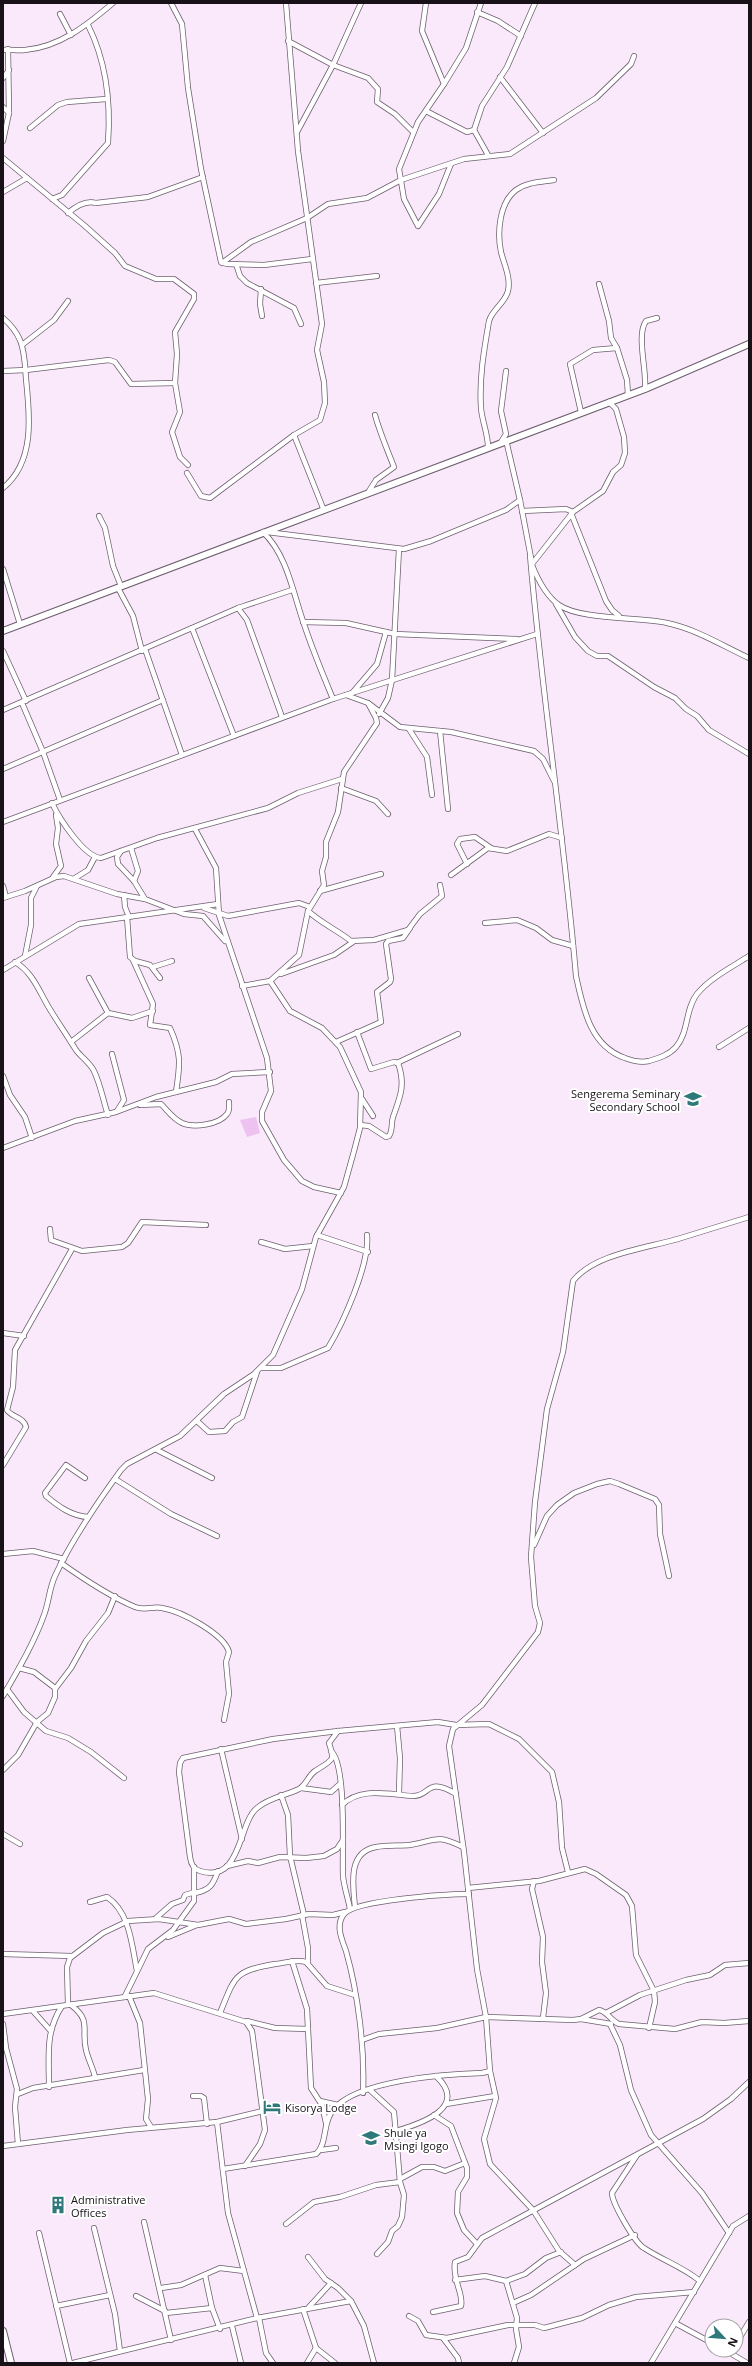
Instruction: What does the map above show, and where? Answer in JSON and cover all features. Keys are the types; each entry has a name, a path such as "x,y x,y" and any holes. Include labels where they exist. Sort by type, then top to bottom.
{"main road":[{"path":"3,631 488,446 644,389 749,344"},
{"path":"3,2335 11,2363"}],"street":[{"path":"3,141 9,113 9,70 6,50 25,50 57,42 88,25 113,3"},
{"path":"171,3 182,24 188,88 203,176 218,252 222,263"},
{"path":"187,473 201,496 205,499 210,498 294,435 316,423 324,410 324,382 317,350 322,324 312,258 297,132 293,74 288,41 286,3"},
{"path":"297,132 333,65 361,3"},
{"path":"426,3 422,31 444,84"},
{"path":"451,164 438,194 419,226 404,199 399,169 413,132 466,48 481,3"},
{"path":"488,155 474,130 482,106 500,77 521,36 535,3"},
{"path":"477,12 498,21 521,36"},
{"path":"60,14 71,35"},
{"path":"52,200 62,195 107,144 105,69 98,45 88,25"},
{"path":"288,41 333,65 373,81 378,89 377,102 395,114 413,132"},
{"path":"222,263 251,242 307,218 328,204 367,198 401,180 464,159 488,155 505,155 543,133 596,98 631,64 634,56"},
{"path":"3,78 9,70"},
{"path":"500,77 543,133"},
{"path":"30,128 58,105 67,102 106,99"},
{"path":"3,107 9,113"},
{"path":"426,111 467,132 474,130"},
{"path":"3,158 115,253 128,268 156,279 174,279 194,294 194,299 175,332 177,354 175,383 180,412 172,434 180,457 188,465"},
{"path":"68,213 77,206 90,202 96,203 148,197 203,176"},
{"path":"3,192 27,178"},
{"path":"488,446 481,408 482,358 490,318 503,303 508,289 508,279 501,251 499,222 502,212 516,190 532,183 554,180"},
{"path":"222,263 279,264 312,258"},
{"path":"236,264 243,280 294,308 301,324"},
{"path":"316,284 377,276"},
{"path":"599,284 609,321 611,338 617,348 627,380 628,395"},
{"path":"261,290 260,304 262,316"},
{"path":"22,346 54,320 68,301"},
{"path":"3,318 16,332 22,346 26,370 29,428 26,452 19,469 3,488"},
{"path":"644,389 646,375 641,339 646,321 657,318"},
{"path":"581,412 570,364 594,350 617,348"},
{"path":"3,370 26,370 109,360 115,362 131,384 175,383"},
{"path":"506,371 501,411 506,434 504,441 520,500 532,564 542,586 554,601 575,637 588,651 597,656 608,656 654,687 675,698 686,709 697,716 709,730 749,754"},
{"path":"532,564 572,513 603,491 613,472 623,460 625,442 616,409 609,402"},
{"path":"369,491 376,480 394,467 389,452 380,436 375,415"},
{"path":"294,435 324,508"},
{"path":"264,532 399,549 408,548 431,541 506,510 520,500"},
{"path":"522,511 566,510 572,513 606,601 612,610 620,616"},
{"path":"99,516 105,528 119,587 132,616 182,755"},
{"path":"264,532 280,554 303,622 333,698"},
{"path":"242,986 270,981 299,955 309,909 324,883 322,871 326,857 326,842 338,812 342,779 346,768 375,728 376,718 388,698 392,680 399,549"},
{"path":"530,555 537,634 556,784 576,976 581,1001 595,1034 602,1043 621,1057 633,1061 645,1062 672,1052 683,1035 691,1004 698,992 749,956"},
{"path":"3,569 20,624"},
{"path":"3,710 238,608 292,590"},
{"path":"554,601 565,609 578,612 620,616 676,625 749,658"},
{"path":"238,608 247,620 282,717"},
{"path":"303,622 346,623 395,634 521,639"},
{"path":"192,628 234,736"},
{"path":"352,692 377,664 386,632"},
{"path":"3,822 333,698 537,634"},
{"path":"3,650 60,800"},
{"path":"742,654 749,654"},
{"path":"346,694 368,703 396,725 409,729 440,731 537,752 543,759 556,784"},
{"path":"3,768 163,700"},
{"path":"368,703 376,718"},
{"path":"409,729 427,757 432,795"},
{"path":"440,731 448,809"},
{"path":"52,803 64,825 95,857 103,858 157,838 195,829 212,822 268,808 298,794 342,779"},
{"path":"341,788 376,801 388,814"},
{"path":"53,878 61,866 56,844 58,828 56,811"},
{"path":"195,829 216,868 219,914 242,986 259,1030 270,1072 270,1096 261,1118 276,1148 287,1165 306,1184 341,1193"},
{"path":"466,864 457,844 460,839 475,837 491,848 507,851 546,835 562,838"},
{"path":"131,848 138,871 134,881"},
{"path":"450,875 491,848"},
{"path":"121,851 116,862 134,881 145,899"},
{"path":"75,878 88,870 95,857"},
{"path":"320,891 381,874"},
{"path":"3,886 4,897 25,891 53,878 64,876 75,878 124,895 145,899 176,911 203,916 227,942"},
{"path":"336,1042 382,1020 376,994 379,989 391,981 386,944 388,941 404,938 420,914 442,896 440,885"},
{"path":"30,900 37,886"},
{"path":"25,891 30,900 31,925 25,956"},
{"path":"124,895 128,917 129,954 153,1004 150,1024 170,1028 180,1054 176,1092"},
{"path":"204,908 219,914 236,915 302,903 320,922 353,942"},
{"path":"3,970 79,924 204,908 218,904"},
{"path":"485,923 520,921 536,928 552,940 573,946"},
{"path":"276,976 334,955 353,942 374,940 410,928"},
{"path":"133,960 153,967 160,978"},
{"path":"153,967 172,961"},
{"path":"15,962 22,967 39,987 50,1011 71,1042 93,1070 102,1089 102,1102 108,1115"},
{"path":"90,978 108,1013"},
{"path":"3,1696 19,1668 42,1621 49,1591 63,1561 88,1517 115,1479 127,1464 157,1450 180,1436 224,1394 259,1369 273,1355 302,1289 317,1235 341,1193 360,1125 362,1099 359,1086 336,1042 322,1028 290,1011 270,981"},
{"path":"71,1042 108,1013 132,1018 153,1011"},
{"path":"719,1046 749,1028"},
{"path":"357,1032 371,1069 397,1063 458,1034"},
{"path":"112,1054 124,1100 121,1108 116,1112"},
{"path":"360,1125 369,1126 386,1137 391,1134 393,1117 401,1097 400,1071 397,1063"},
{"path":"3,1148 75,1121 108,1115 176,1092 213,1083 235,1073 270,1072"},
{"path":"3,1076 10,1095 25,1116 32,1138"},
{"path":"362,1099 373,1116"},
{"path":"135,1105 160,1104 172,1118 190,1125 210,1123 225,1117 228,1113 229,1102"},
{"path":"575,2265 561,2252 533,2210 490,2164 484,2138 494,2111 495,2096 490,2071 486,2017 476,1969 463,1846 449,1746 450,1735 456,1725 482,1704 538,1632 540,1623 535,1606 532,1548 544,1425 563,1352 573,1281 596,1263 612,1257 680,1239 749,1217"},
{"path":"50,1229 51,1240 72,1249 82,1251 122,1247 128,1243 142,1222 206,1225"},
{"path":"317,1235 368,1252"},
{"path":"259,1369 281,1368 328,1348 355,1290 368,1252 367,1235"},
{"path":"261,1242 285,1249 313,1246"},
{"path":"3,1465 26,1427 23,1421 9,1414 6,1410 12,1387 14,1355 72,1249"},
{"path":"3,1333 24,1336"},
{"path":"196,1421 209,1432 225,1432 233,1422 242,1417 259,1369"},
{"path":"157,1450 212,1478"},
{"path":"85,1478 66,1465 45,1493 46,1496 64,1510 78,1516 88,1517"},
{"path":"115,1479 170,1514 217,1536"},
{"path":"532,1548 547,1516 560,1502 574,1493 610,1481 650,1496 659,1505 660,1534 669,1576"},
{"path":"3,1554 33,1551 63,1561 87,1581 141,1609 165,1608 203,1626 226,1645 229,1652 226,1662 229,1694 224,1720"},
{"path":"3,1770 21,1752 37,1722 49,1712 55,1696 55,1689 71,1668 86,1641 108,1614 115,1596"},
{"path":"19,1668 34,1672 55,1689"},
{"path":"7,1689 24,1712 46,1730 66,1736 91,1752 124,1778"},
{"path":"151,2128 146,2119 148,2099 140,2023 127,1996 137,1971 148,1950 162,1940 178,1923 192,1906 196,1893 194,1867 190,1857 180,1763 186,1756 273,1739 338,1731 438,1722 456,1725 489,1724 500,1728 519,1739 548,1766 552,1772 556,1788 562,1848 568,1872"},
{"path":"397,1726 400,1758 399,1793"},
{"path":"301,1788 311,1774 330,1761 330,1741 338,1731"},
{"path":"221,1749 242,1840"},
{"path":"331,1751 336,1757 340,1784 344,1838 344,1878 350,1909"},
{"path":"227,1866 242,1840 254,1811 267,1801 281,1794 301,1788 332,1792 340,1784"},
{"path":"342,1805 351,1798 371,1793 399,1793 414,1796 434,1786 445,1788 456,1794"},
{"path":"281,1794 288,1815 290,1856 303,1915 308,1948 308,1964"},
{"path":"3,1834 20,1844"},
{"path":"194,1867 209,1873 248,1860 258,1863 290,1856 306,1858 328,1855 337,1849 344,1838"},
{"path":"355,1907 352,1874 356,1863 364,1852 374,1847 418,1843 437,1838 463,1846"},
{"path":"468,1888 534,1881 585,1868 600,1876 626,1895 632,1906 636,1956 653,1990 654,2002 649,2028"},
{"path":"156,1918 172,1904 183,1900 185,1895 205,1891 211,1887 218,1871"},
{"path":"534,1881 532,1889 543,1937 542,1962 546,1993 543,2018"},
{"path":"162,1940 198,1925 229,1919 246,1924 286,1919 303,1915 333,1915 355,1907 421,1896 468,1894"},
{"path":"90,1902 107,1897 119,1909 126,1922 137,1971"},
{"path":"344,1912 339,1928 355,1996 362,2040 363,2093"},
{"path":"69,2005 67,1967 72,1956 103,1933 126,1922 156,1918 178,1923 198,1925"},
{"path":"3,1954 72,1956"},
{"path":"220,2013 230,1986 240,1973 262,1966 292,1961 308,1964 327,1986 355,1996"},
{"path":"292,1961 305,2000 308,2029 310,2084 318,2100 326,2123"},
{"path":"606,2013 635,1997 653,1990 710,1975 725,1965 749,1963"},
{"path":"3,2014 154,1993 162,1994 242,2020 270,2027 308,2029"},
{"path":"69,2005 80,2011 84,2019 86,2051 94,2077"},
{"path":"49,2087 50,2030 62,2006"},
{"path":"33,2010 50,2030"},
{"path":"581,2019 596,2010 602,2010 611,2020 619,2024"},
{"path":"362,2040 379,2034 437,2028 486,2017 581,2019 610,2024 675,2029 702,2022 724,2023 749,2021"},
{"path":"242,2020 249,2024 252,2031 263,2111 264,2138 244,2166"},
{"path":"3,2024 18,2094 15,2107 18,2144"},
{"path":"610,2024 620,2045 632,2090 651,2135 702,2193 728,2233"},
{"path":"18,2094 33,2088 49,2087 94,2077 144,2070"},
{"path":"318,2100 325,2104 338,2105 370,2090 408,2079 482,2074 490,2071"},
{"path":"396,2131 434,2115 446,2104 449,2095 447,2088 436,2076"},
{"path":"433,2312 461,2306 462,2299 455,2280 455,2262 468,2257 482,2238 703,2119 749,2082"},
{"path":"370,2090 394,2112 400,2181 404,2195 401,2221 392,2231 385,2246 377,2254"},
{"path":"193,2096 201,2096 204,2098 207,2124"},
{"path":"446,2104 495,2096"},
{"path":"321,2150 326,2123 338,2105"},
{"path":"441,2110 443,2119"},
{"path":"3,2146 151,2128 207,2124 263,2111"},
{"path":"434,2115 443,2119 451,2126 465,2163 467,2177 458,2192 457,2213 464,2230 477,2244"},
{"path":"217,2122 229,2217 258,2318 266,2353 273,2363"},
{"path":"224,2169 307,2157 316,2154 321,2150 336,2148"},
{"path":"638,2154 612,2193 612,2200 639,2244 671,2261 700,2281"},
{"path":"286,2224 314,2202 340,2197 376,2185 400,2181 422,2167 434,2167 446,2171 465,2163"},
{"path":"651,2363 728,2233 735,2224 747,2219 749,2216"},
{"path":"144,2222 161,2288 171,2340"},
{"path":"94,2228 110,2295 120,2351"},
{"path":"39,2234 56,2306 72,2363 89,2361 120,2351 220,2329 258,2318 303,2308 351,2301"},
{"path":"513,2303 531,2295 575,2265 635,2236"},
{"path":"455,2280 485,2276 506,2281 525,2274 546,2258 561,2252"},
{"path":"308,2257 325,2279 351,2301 364,2326 374,2363"},
{"path":"161,2288 177,2286 220,2268 244,2272"},
{"path":"205,2275 212,2308 220,2329"},
{"path":"506,2281 517,2318 516,2325 519,2344 514,2363"},
{"path":"309,2307 331,2283"},
{"path":"409,2316 418,2321 426,2335 443,2338 497,2326 535,2325 544,2328 582,2318 609,2305 636,2296 694,2292"},
{"path":"56,2306 110,2295"},
{"path":"136,2296 166,2312 212,2308"},
{"path":"303,2308 316,2348 335,2363"},
{"path":"675,2323 704,2339"},
{"path":"232,2326 241,2363"},
{"path":"443,2338 458,2358 459,2363"},
{"path":"307,2363 316,2348"}],"shaded area":[{"path":"256,1117 260,1133 247,1137 240,1120"}],"place":[{"name":"Sengerema Seminary Secondary School","path":"693,1099"},
{"name":"Kisorya Lodge","path":"272,2107"},
{"name":"Shule ya Msingi Igogo","path":"371,2138"},
{"name":"Administrative Offices","path":"58,2205"}]}
